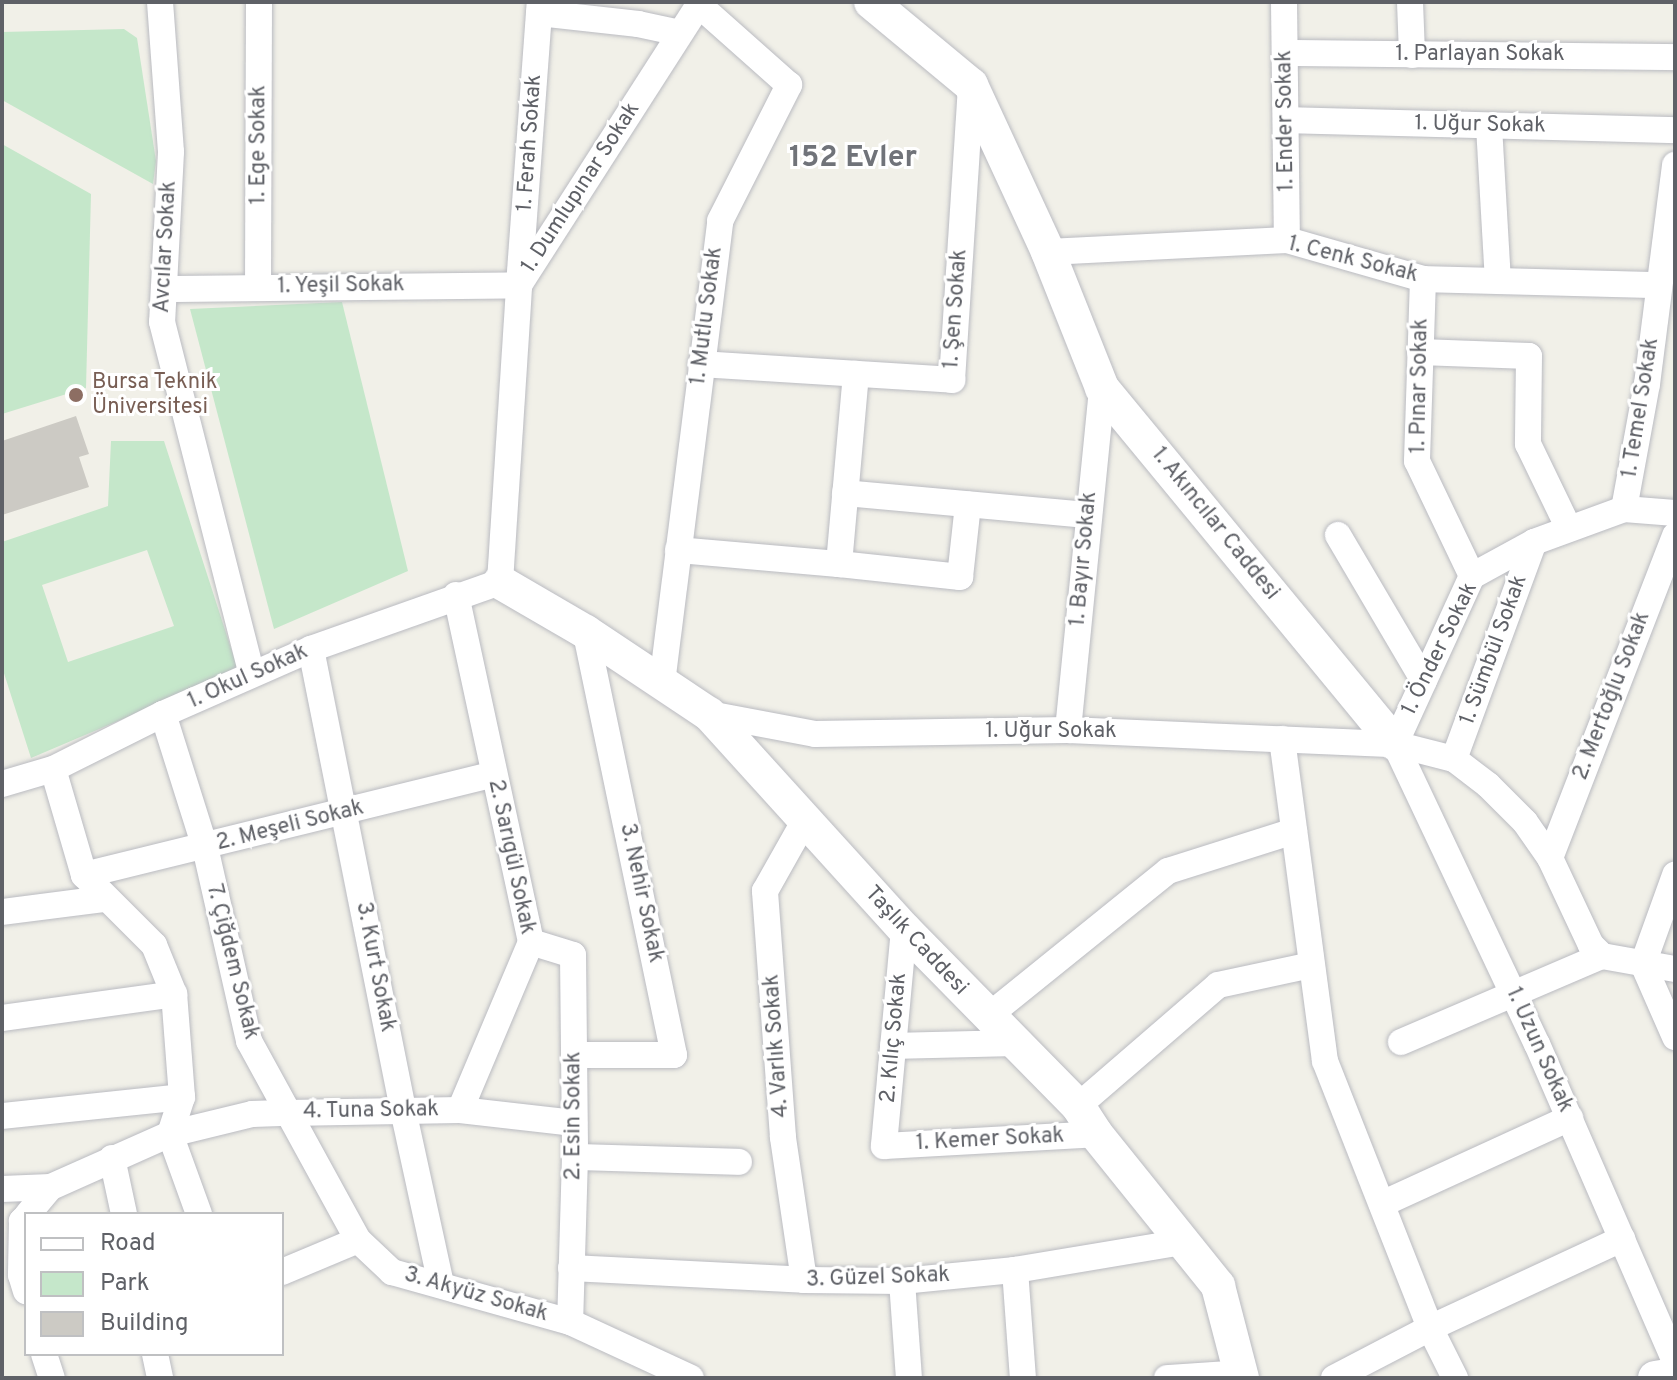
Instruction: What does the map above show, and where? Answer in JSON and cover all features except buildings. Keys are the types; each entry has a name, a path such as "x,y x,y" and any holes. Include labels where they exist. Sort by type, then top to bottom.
{"street":[{"name":"Avcılar Sokak","path":"160,2 171,152 162,322 252,674"},
{"name":"1. Ege Sokak","path":"258,287 259,2"},
{"name":"1. Akıncılar Caddesi","path":"871,2 971,85 1048,252 1102,388 1395,744"},
{"name":"1. Ender Sokak","path":"1284,2 1287,240"},
{"path":"1410,2 1412,55"},
{"name":"1. Dumlupınar Sokak","path":"500,582 519,285 700,4"},
{"name":"1. Mutlu Sokak","path":"662,683 720,221 789,85 700,4"},
{"path":"540,8 680,33"},
{"name":"1. Ferah Sokak","path":"519,285 540,8"},
{"name":"1. Parlayan Sokak","path":"1285,53 1675,57"},
{"name":"1. Şen Sokak","path":"701,364 952,380 971,85"},
{"name":"1. Uğur Sokak","path":"1286,120 1675,130"},
{"path":"1489,126 1498,281"},
{"name":"1. Temel Sokak","path":"1624,509 1665,269 1675,165"},
{"name":"1. Cenk Sokak","path":"1048,252 1287,240 1423,279 1498,281 1665,269"},
{"name":"1. Pınar Sokak","path":"1423,279 1417,461 1472,576"},
{"name":"1. Yeşil Sokak","path":"164,289 519,285"},
{"path":"1420,352 1529,356 1528,444 1569,529"},
{"path":"839,564 856,374"},
{"name":"1. Bayır Sokak","path":"1068,730 1102,388"},
{"path":"845,493 1088,515"},
{"path":"678,550 960,577 968,504"},
{"name":"1. Önder Sokak","path":"1395,744 1472,576 1534,542 1624,509 1675,513"},
{"path":"1338,535 1424,681"},
{"name":"2. Mertoğlu Sokak","path":"1550,858 1675,535"},
{"name":"1. Sümbül Sokak","path":"1454,759 1534,542"},
{"name":"1. Okul Sokak","path":"2,784 53,769 163,714 311,649 456,595 500,582"},
{"name":"Taşlık Caddesi","path":"500,582 586,632 709,714 904,929 1087,1120 1218,1286 1242,1376"},
{"name":"2. Sarıgül Sokak","path":"456,595 531,942 460,1110"},
{"name":"3. Nehir Sokak","path":"574,1055 674,1055 586,632"},
{"name":"3. Kurt Sokak","path":"311,649 441,1285"},
{"name":"7. Çiğdem Sokak","path":"163,714 205,847 249,1041 288,1113"},
{"name":"1. Uğur Sokak","path":"709,714 815,734 1068,730 1395,744"},
{"path":"1282,739 1325,1061 1430,1328 1455,1378"},
{"path":"1395,744 1454,759 1488,785 1525,822 1550,858 1591,945 1602,956 1675,969"},
{"name":"1. Uzun Sokak","path":"1395,744 1514,994 1675,1361"},
{"path":"53,769 84,875 104,899 154,945 174,994 182,1097 170,1134 198,1212"},
{"name":"2. Meşeli Sokak","path":"84,875 494,774"},
{"name":"4. Varlık Sokak","path":"804,1280 783,1137 765,891 805,820"},
{"path":"987,1017 1168,871 1294,831"},
{"path":"1675,875 1643,964 1675,1037"},
{"path":"2,912 104,899"},
{"name":"2. Kılıç Sokak","path":"884,1146 904,929"},
{"name":"2. Esin Sokak","path":"531,942 573,955 575,1157 570,1322"},
{"path":"1401,1042 1602,956"},
{"path":"1087,1120 1218,985 1311,965"},
{"path":"2,1018 174,994"},
{"path":"893,1046 1014,1043"},
{"path":"2,1116 182,1097"},
{"name":"4. Tuna Sokak","path":"51,1187 170,1134 252,1114 460,1110 574,1123"},
{"name":"3. Akyüz Sokak","path":"288,1113 358,1240 392,1272 570,1322 691,1378"},
{"path":"1382,1204 1570,1118"},
{"name":"1. Kemer Sokak","path":"884,1146 1087,1120"},
{"path":"575,1157 739,1162"},
{"path":"112,1158 124,1212"},
{"path":"2,1189 51,1187"},
{"path":"30,1212 51,1187"},
{"path":"24,1219 21,1275 24,1285"},
{"path":"1334,1378 1430,1328 1622,1239"},
{"path":"284,1271 358,1240"},
{"name":"3. Güzel Sokak","path":"571,1268 804,1280 902,1281 1015,1270 1182,1242"},
{"path":"1015,1270 1023,1378"},
{"path":"902,1281 909,1378"},
{"path":"45,1356 52,1378"},
{"path":"155,1356 160,1378"},
{"path":"1655,1378 1675,1375"},
{"path":"1167,1378 1242,1376"}],"green space":[{"path":"124,29 137,38 156,161 153,184 2,100 2,32"},
{"path":"2,144 91,194 86,388 2,414"},
{"path":"342,302 408,571 274,629 190,309"},
{"path":"111,441 164,441 238,670 31,758 2,667 2,542 108,506","holes":["147,550 174,626 68,662 42,585"]}],"place":[{"name":"Bursa Teknik Üniversitesi","path":"76,395"}],"district":[{"name":"152 Evler","path":"853,159"}]}
